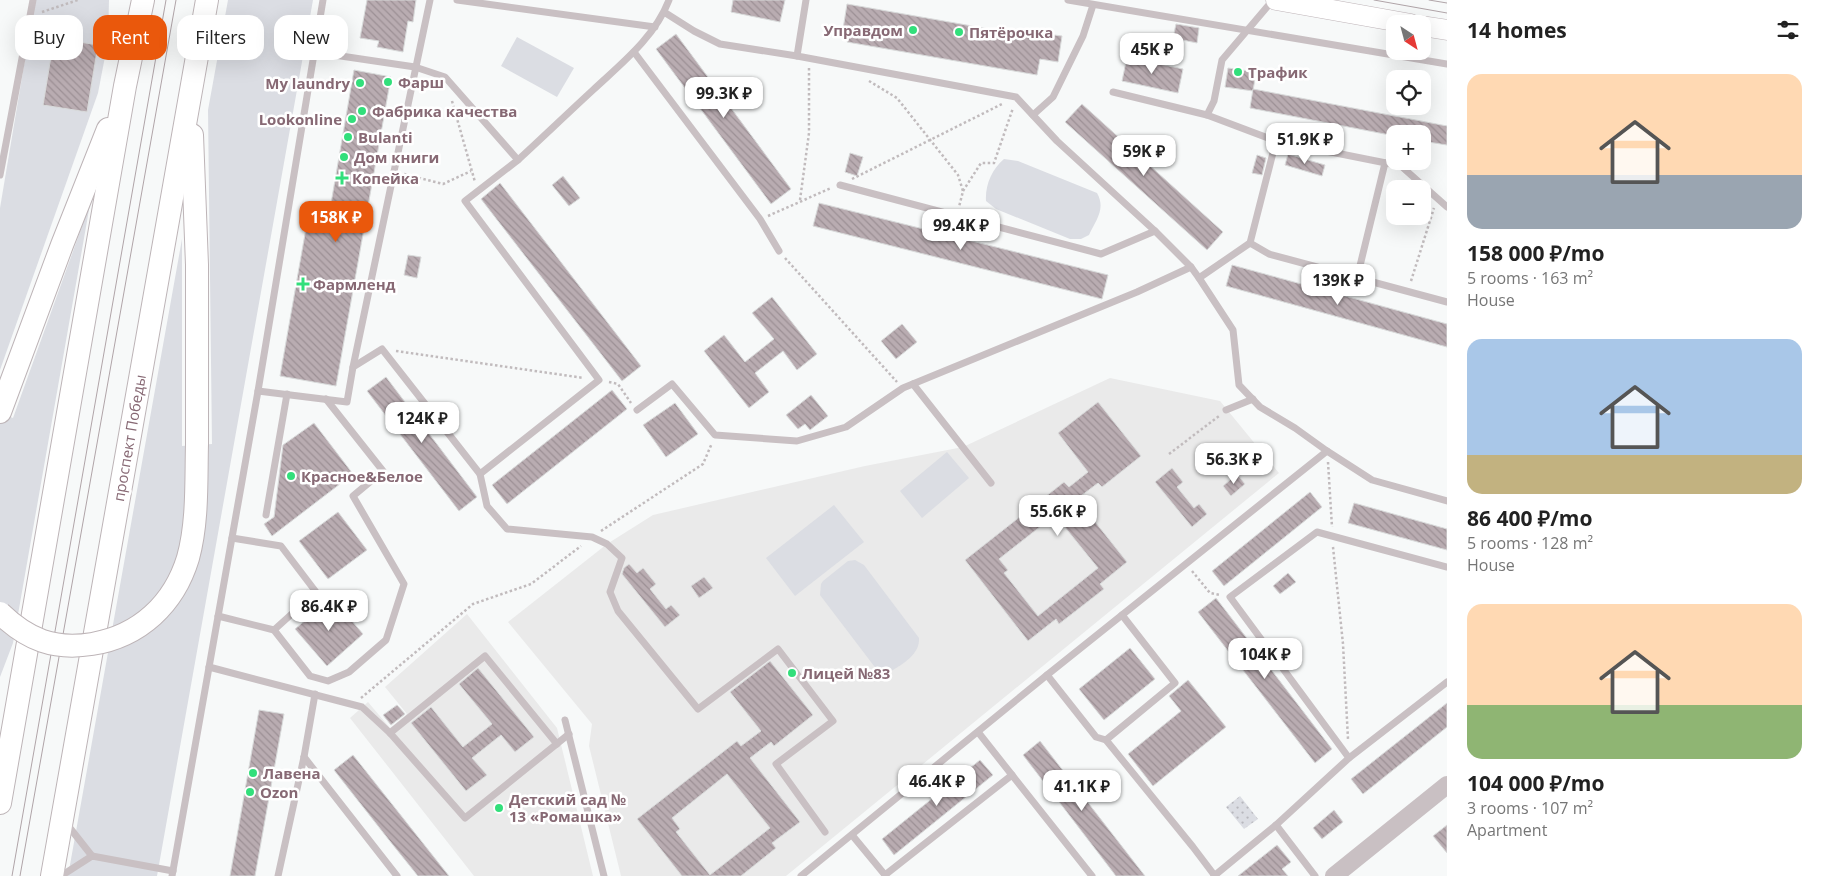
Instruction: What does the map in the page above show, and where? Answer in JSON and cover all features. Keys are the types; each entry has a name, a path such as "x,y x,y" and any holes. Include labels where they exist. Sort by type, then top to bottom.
{"main road":[{"path":"0,803 125,86 143,0"},
{"name":"проспект Победы","path":"52,876 207,0"},
{"path":"1275,0 1386,20"},
{"path":"1431,27 1447,30"},
{"path":"0,412 62,245 125,86"},
{"path":"0,613 22,631 50,645 74,647 109,642 134,631 156,613 173,592 188,558 196,508 197,444 197,265 190,92"}],"street":[{"path":"1334,876 1447,785"}],"lane":[{"path":"31,15 32,0"},
{"path":"320,15 323,0"},
{"path":"258,391 347,402 430,0"},
{"path":"456,0 655,27"},
{"path":"480,474 599,380 465,200 518,160 634,52 655,27 669,0"},
{"path":"797,56 806,0"},
{"path":"1068,0 1447,64"},
{"path":"1207,115 1214,102 1222,60 1246,30 1275,0"},
{"path":"1033,115 1053,97 1083,36 1093,5"},
{"path":"664,12 694,31 720,44 809,58 1016,97 1057,141 1191,267 1233,330 1239,385 1260,406 1372,480 1447,501"},
{"path":"634,52 760,220 779,251"},
{"path":"348,57 416,68 445,77 518,160"},
{"path":"0,175 22,60"},
{"path":"62,817 92,856 173,873 258,391 313,60"},
{"path":"1113,92 1207,115 1276,141 1401,166 1447,207"},
{"path":"1199,278 1250,243 1276,141"},
{"path":"1357,278 1385,163"},
{"path":"840,185 1101,254 1154,231"},
{"path":"1250,243 1269,254 1447,302"},
{"path":"637,410 672,384 715,435 797,441 846,427 903,388 1137,292 1191,267"},
{"path":"353,367 382,349 480,474 487,506 507,529 592,538 607,544 622,558 610,592 618,611 698,709 778,650 833,721 776,764 825,832"},
{"path":"913,384 991,483"},
{"path":"266,515 287,394"},
{"path":"218,616 274,630 310,676 328,681 349,672 386,640 404,584 354,496 383,471 326,399"},
{"path":"1226,410 1253,399"},
{"path":"801,876 1122,614 1327,451"},
{"path":"1349,758 1230,597 1317,532 1447,567"},
{"path":"232,538 281,546 316,592 274,630"},
{"path":"1106,740 1176,684 1122,614"},
{"path":"390,733 485,656 557,744"},
{"path":"209,668 362,707 390,733 465,818 568,734"},
{"path":"1047,675 1096,737 1106,740 1215,876 1276,826 1349,758 1447,682"},
{"path":"278,876 304,757 315,694"},
{"path":"565,720 604,876"},
{"path":"978,732 1092,876"},
{"path":"304,757 397,876"},
{"path":"852,835 885,876 1012,775"},
{"path":"1276,826 1315,876"},
{"path":"61,876 92,856"}],"path":[{"path":"31,15 78,0"},
{"path":"800,200 809,133 809,58"},
{"path":"445,77 478,191"},
{"path":"867,79 897,98 958,175 963,191"},
{"path":"760,220 800,200 840,185 1016,97"},
{"path":"957,216 963,191 981,163 994,163 1016,97"},
{"path":"394,171 443,184 471,171"},
{"path":"1408,291 1437,198"},
{"path":"779,251 903,388"},
{"path":"382,349 618,384 637,410"},
{"path":"1169,454 1226,410"},
{"path":"354,704 473,604 531,584 592,538 703,464 715,435"},
{"path":"1327,451 1332,536 1343,644 1349,758"},
{"path":"1197,577 1210,593 1230,597"}],"shaded area":[{"path":"35,0 109,0 109,15 93,15 93,60 104,60 98,93 0,370 0,208 25,60 83,60 83,15 32,15"},
{"path":"228,0 313,0 310,15 274,15 274,60 302,60 157,876 68,876 182,239 182,446 212,444 208,110 217,60 264,60 264,15 225,15"},
{"path":"517,37 574,68 557,97 501,66"},
{"path":"1004,159 1018,161 1097,193 1101,204 1097,219 1089,235 1081,239 1070,239 996,209 986,201 990,178"},
{"path":"90,204 13,643 0,677 0,413 13,418"},
{"name":"Лицей №83","path":"1110,378 1220,401 1279,473 786,876 621,876 589,746 592,724 508,622 607,544 653,515 865,466 963,447"},
{"path":"947,452 969,478 922,518 900,491"},
{"path":"834,505 864,542 795,596 766,558"},
{"path":"855,560 864,565 919,638 919,644 914,654 891,671 878,670 874,666 820,595 823,581 848,561"},
{"name":"Детский сад № 13 «Ромашка»","path":"467,614 557,728 593,876 474,876 350,718 368,702 390,728 407,714 385,687"},
{"path":"1240,796 1258,819 1244,829 1226,807"}],"building":[{"path":"367,0 416,0 413,22 408,21 403,52 377,47 379,41 360,38"},
{"path":"733,0 785,0 780,22 731,12"},
{"path":"847,4 1046,39 1047,34 1062,36 1058,62 1040,59 1037,75 847,42 849,30 843,29"},
{"path":"1176,24 1199,28 1197,43 1173,38"},
{"path":"676,34 791,189 771,204 656,49"},
{"path":"83,43 93,44 93,60 96,60 87,112 43,105 50,60 83,60"},
{"path":"1127,57 1183,69 1178,93 1122,81"},
{"path":"1228,68 1256,72 1253,91 1225,87"},
{"path":"354,70 391,77 336,386 280,376 309,211 329,215"},
{"path":"1253,89 1447,126 1447,145 1431,142 1431,125 1386,125 1386,134 1250,108"},
{"path":"1082,104 1223,232 1207,250 1065,122"},
{"path":"850,153 863,157 857,176 845,172"},
{"path":"1288,154 1325,165 1322,176 1285,165"},
{"path":"1257,155 1266,158 1262,175 1252,173"},
{"path":"563,176 580,198 569,206 552,185"},
{"path":"500,183 641,366 622,381 481,199"},
{"path":"819,203 1108,275 1102,299 813,226"},
{"path":"408,255 421,257 417,278 404,275"},
{"path":"1232,265 1447,324 1447,347 1226,286"},
{"path":"772,297 817,354 797,370 783,351 755,373 769,392 749,408 704,351 724,335 745,362 774,339 752,313"},
{"path":"902,324 917,342 896,359 881,341"},
{"path":"386,377 477,497 459,511 367,391"},
{"path":"612,390 627,409 507,504 492,485"},
{"path":"811,395 828,416 810,430 805,424 798,429 786,415"},
{"path":"1098,402 1141,456 1102,487 1098,483 1077,499 1127,562 1100,584 1104,589 1059,624 1056,619 1028,641 965,560 1064,482 1069,487 1088,472 1058,433","holes":["1055,515 1098,568 1038,616 1004,573 1008,570 999,559"]},
{"path":"675,403 698,434 666,457 643,425"},
{"path":"314,423 353,474 272,536 264,524 274,517 283,445"},
{"path":"1172,468 1183,482 1177,487 1194,508 1199,504 1207,514 1192,527 1155,482"},
{"path":"1237,474 1245,484 1231,496 1223,486"},
{"path":"1310,492 1322,507 1224,586 1212,571"},
{"path":"1354,503 1447,529 1447,550 1348,523"},
{"path":"338,512 367,550 328,579 299,541"},
{"path":"629,564 637,573 643,568 656,584 650,589 666,609 671,605 680,615 665,627 622,574 624,568"},
{"path":"1288,573 1296,582 1280,594 1273,586"},
{"path":"704,577 713,588 699,598 691,586"},
{"path":"332,598 363,634 327,666 295,629"},
{"path":"1216,598 1332,749 1315,763 1198,612"},
{"path":"1130,648 1155,679 1104,720 1079,689"},
{"path":"770,661 813,715 774,746 771,742 750,758 800,822 772,843 776,848 741,876 682,876 637,819 737,741 741,746 761,731 730,692","holes":["727,774 770,828 710,875 676,832 680,829 672,818"]},
{"path":"478,668 534,737 515,752 501,735 472,758 487,775 466,791 411,723 431,707 463,747 492,724 459,684"},
{"path":"1188,680 1226,727 1153,786 1128,754 1181,711 1169,696"},
{"path":"1447,703 1447,727 1363,794 1351,779"},
{"path":"397,705 405,714 391,725 383,715"},
{"path":"259,710 284,714 255,876 230,876"},
{"path":"1040,741 1145,876 1116,876 1023,755"},
{"path":"353,755 449,876 418,876 393,845 334,770"},
{"path":"980,760 993,775 894,855 882,839"},
{"path":"1334,810 1343,822 1322,839 1313,828"},
{"path":"1447,825 1447,853 1433,836"},
{"path":"1277,845 1291,862 1282,869 1288,876 1238,876"}],"tram line":[{"path":"12,876 166,0"},
{"path":"20,876 176,0"},
{"path":"1374,0 1447,13"},
{"path":"1429,0 1447,3"}],"place":[{"name":"Управдом","path":"913,30"},
{"name":"Пятёрочка","path":"959,32"},
{"name":"Трафик","path":"1238,72"},
{"name":"Фарш","path":"388,82"},
{"name":"My laundry","path":"360,83"},
{"name":"Фабрика качества","path":"362,111"},
{"name":"Lookonline","path":"352,119"},
{"name":"Bulanti","path":"348,137"},
{"name":"Дом книги","path":"344,157"},
{"name":"Копейка","path":"342,178"},
{"name":"Фармленд","path":"303,284"},
{"name":"Красное&Белое","path":"291,476"},
{"name":"Лицей №83","path":"792,673"},
{"name":"Лавена","path":"253,773"},
{"name":"Ozon","path":"250,792"},
{"name":"Детский сад № 13 «Ромашка»","path":"499,808"}]}
